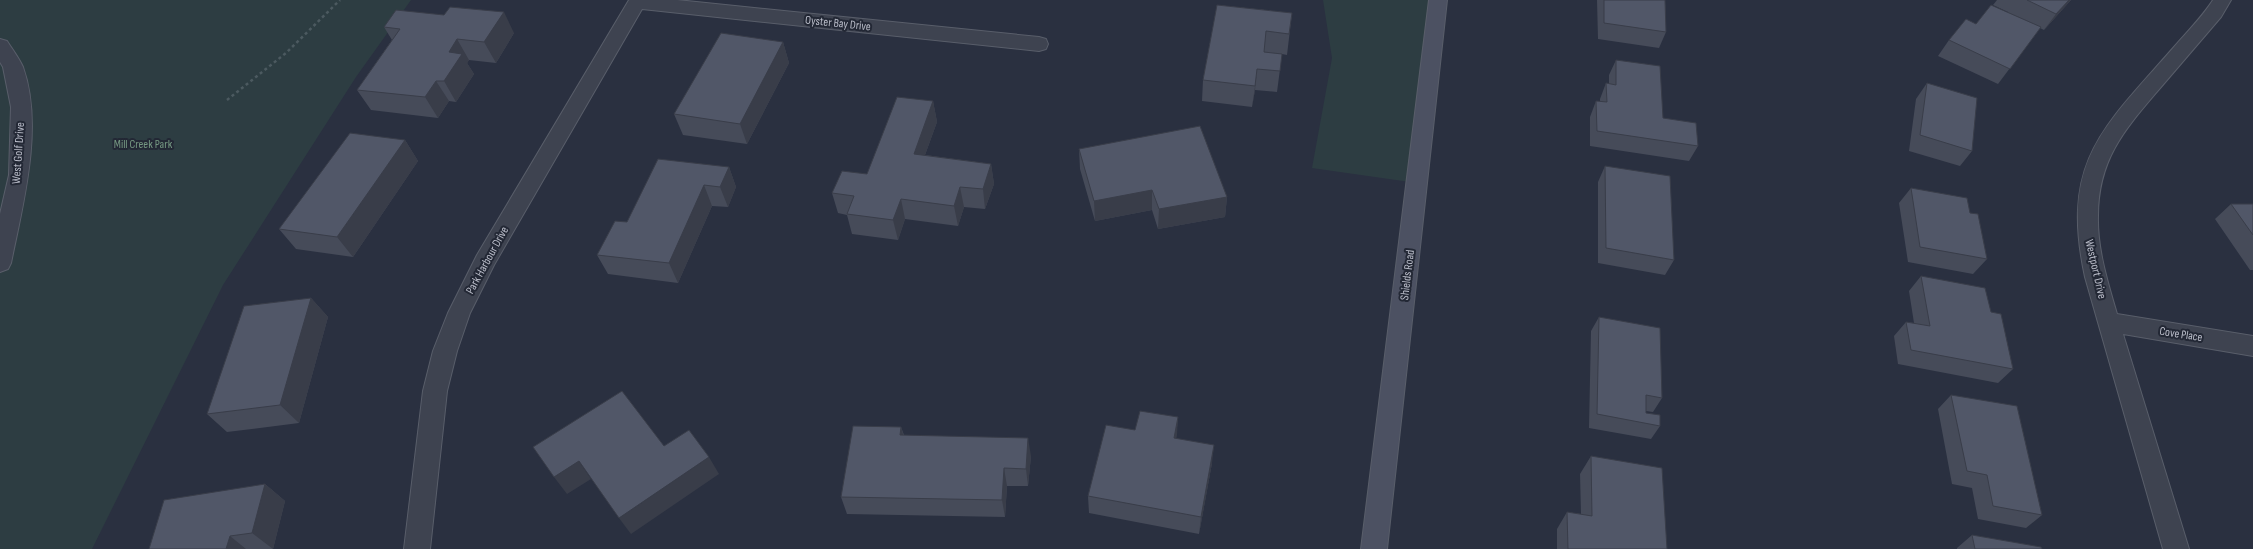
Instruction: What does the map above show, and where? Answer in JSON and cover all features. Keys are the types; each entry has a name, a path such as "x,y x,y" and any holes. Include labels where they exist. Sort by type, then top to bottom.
{"main road":[{"name":"Shields Road","path":"1374,549 1438,0"}],"street":[{"name":"Westport Drive","path":"2176,549 2109,322 2088,240 2088,200 2094,168 2105,143 2118,124 2214,13 2222,0"},
{"name":"Oyster Bay Drive","path":"637,1 1039,44"},
{"name":"Park Harbour Drive","path":"417,549 436,391 445,351 459,313 485,261 637,1"},
{"name":"West Golf Drive","path":"0,46 13,67 21,107 19,175 0,263"},
{"name":"Cove Place","path":"2109,322 2253,346"}],"path":[{"path":"227,100 266,70 325,16 340,0"}],"green space":[{"name":"Mill Creek Park","path":"0,0 411,0 356,77 223,285 92,549 0,549"},
{"path":"1323,0 1438,0 1417,183 1312,168 1332,58"}],"building":[{"path":"1604,0 1665,0 1666,32 1604,23"},
{"path":"2027,0 2069,0 2056,14"},
{"path":"1217,5 1292,13 1289,34 1266,31 1264,52 1282,54 1280,71 1257,69 1255,86 1203,80"},
{"path":"1991,5 2041,27 2010,69 1949,40 1966,19 1976,24"},
{"path":"450,7 504,12 484,42 457,39 449,52 462,54 444,81 436,81 425,97 357,90 400,29 384,27 396,10 444,15"},
{"path":"721,33 783,42 740,124 674,114"},
{"path":"1616,60 1660,66 1663,118 1696,123 1698,146 1597,131 1596,101 1607,102 1606,83 1616,85"},
{"path":"1927,83 1977,98 1972,151 1920,135"},
{"path":"897,97 933,101 914,154 991,164 983,189 960,187 954,206 901,199 893,220 847,214 854,196 832,193 842,171 867,174"},
{"path":"1200,126 1227,197 1159,209 1152,190 1094,201 1079,149"},
{"path":"350,133 405,140 337,237 279,229"},
{"path":"658,159 729,167 720,187 704,185 669,263 597,255 615,221 627,222"},
{"path":"1605,166 1670,176 1674,260 1606,248"},
{"path":"1911,188 1967,198 1970,213 1978,214 1987,259 1920,247"},
{"path":"2231,204 2253,204 2253,235"},
{"path":"1921,276 1985,288 1991,312 2001,314 2013,369 1911,350 1906,322 1930,326"},
{"path":"311,298 280,405 207,414 244,306"},
{"path":"1599,317 1660,328 1662,398 1646,395 1646,413 1660,415 1660,426 1597,414"},
{"path":"622,391 664,446 689,430 709,457 619,518 579,461 554,477 533,447"},
{"path":"1951,395 2017,406 2042,515 1993,506 1987,475 1967,471"},
{"path":"1140,411 1178,417 1174,438 1214,445 1201,517 1088,496 1106,425 1135,430"},
{"path":"853,426 901,427 900,435 1028,438 1026,469 1004,468 1002,500 841,497"},
{"path":"1591,456 1662,468 1667,549 1568,549 1567,512 1592,516"},
{"path":"265,484 252,533 230,536 226,549 149,549 164,500"},
{"path":"1972,535 2041,547 2042,549 1975,549"}]}
